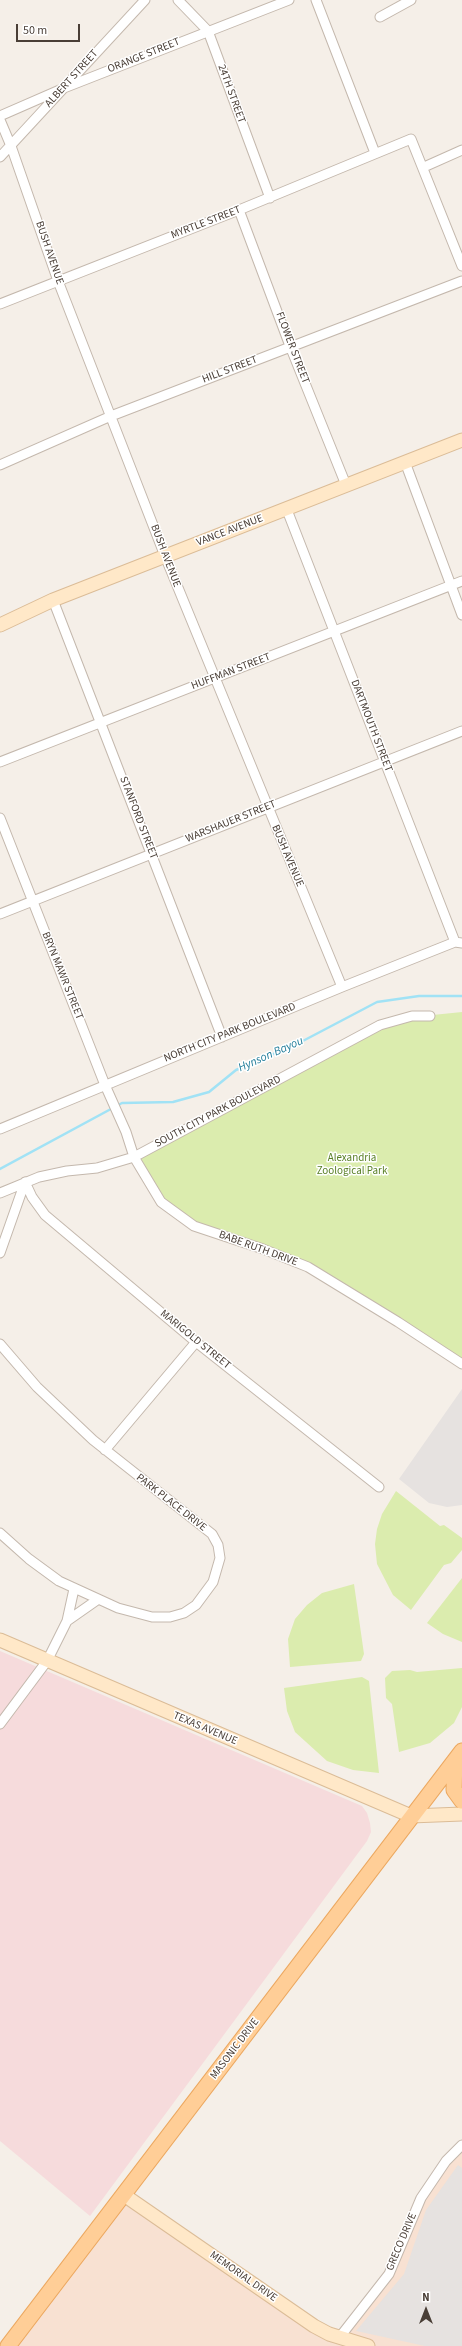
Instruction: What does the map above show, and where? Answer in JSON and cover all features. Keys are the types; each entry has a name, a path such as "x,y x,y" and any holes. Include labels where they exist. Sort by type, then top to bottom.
{"main road":[{"name":"MASONIC DRIVE","path":"8,2346 458,1756"},
{"path":"458,1756 454,1790 462,1801"}],"street":[{"name":"ALBERT STREET","path":"0,158 145,0"},
{"name":"24TH STREET","path":"178,0 208,31 270,198"},
{"name":"ORANGE STREET","path":"0,116 64,88 289,0"},
{"path":"316,0 375,153"},
{"path":"380,17 411,0"},
{"name":"BUSH AVENUE","path":"0,120 11,146 58,281 165,556 267,808 342,987"},
{"name":"MYRTLE STREET","path":"0,304 270,198 411,139 424,167"},
{"path":"462,150 424,167 462,266"},
{"name":"FLOWER STREET","path":"239,210 290,346 346,485"},
{"name":"HILL STREET","path":"0,465 111,416 462,281"},
{"name":"VANCE AVENUE","path":"0,625 53,600 287,510 346,485 462,440"},
{"path":"405,462 462,615"},
{"name":"DARTMOUTH STREET","path":"287,510 385,761 459,943"},
{"name":"HUFFMAN STREET","path":"0,762 462,581"},
{"name":"STANFORD STREET","path":"53,600 222,1036"},
{"name":"WARSHAUER STREET","path":"0,914 462,731"},
{"name":"BRYN MAWR STREET","path":"0,818 105,1085 126,1132"},
{"name":"NORTH CITY PARK BOULEVARD","path":"0,1129 342,987 459,943"},
{"name":"SOUTH CITY PARK BOULEVARD","path":"0,1192 52,1173 106,1166 134,1157 380,1025 412,1016 430,1016"},
{"name":"BABE RUTH DRIVE","path":"126,1132 134,1157 161,1202 180,1217 210,1232 263,1249 308,1267 398,1322 462,1364"},
{"path":"0,1253 25,1182"},
{"name":"MARIGOLD STREET","path":"25,1182 32,1198 45,1215 196,1342 379,1486"},
{"path":"105,1450 196,1342"},
{"name":"PARK PLACE DRIVE","path":"0,1344 57,1408 105,1450 212,1534 218,1545 220,1558 213,1582 196,1605 184,1613 170,1617 152,1617 118,1608 74,1589 43,1570 0,1533"},
{"path":"0,1724 47,1661 67,1621 74,1589"},
{"path":"67,1621 98,1600"},
{"name":"TEXAS AVENUE","path":"0,1640 411,1816"},
{"path":"411,1816 462,1814"},
{"name":"GRECO DRIVE","path":"339,2338 389,2274 421,2198 446,2161 462,2145"},
{"name":"MEMORIAL DRIVE","path":"124,2195 314,2326 339,2338 368,2346"}],"shaded area":[{"path":"462,1389 462,1505 447,1507 429,1503 399,1479"},
{"path":"0,1651 362,1806 367,1813 370,1823 371,1832 367,1841 90,2216 0,2141"},
{"path":"462,2145 462,2346 8,2346 124,2195 339,2338 389,2274 421,2198"},
{"path":"458,2165 462,2168 462,2346 425,2346 356,2331 404,2274 426,2210"}],"green space":[{"name":"Alexandria Zoological Park","path":"462,1012 462,1363 309,1267 211,1232 161,1202 136,1152 340,1045 413,1017"},
{"path":"396,1491 440,1526 444,1525 462,1538 462,1550 451,1563 444,1565 411,1610 393,1595 377,1564 375,1544 377,1529 382,1514"},
{"path":"462,1578 462,1642 443,1634 427,1623"},
{"path":"354,1584 364,1654 361,1661 290,1667 288,1639 295,1619 307,1605 322,1593"},
{"path":"462,1668 462,1707 454,1723 430,1743 399,1752 392,1704 386,1698 385,1678 392,1671 410,1670 417,1672"},
{"path":"362,1677 369,1681 379,1773 353,1770 327,1761 295,1732 287,1711 284,1688"}],"waterway":[{"name":"Hynson Bayou","path":"0,1169 122,1103 173,1102 209,1092 236,1070 299,1043 377,1002 419,996 462,996"}]}
